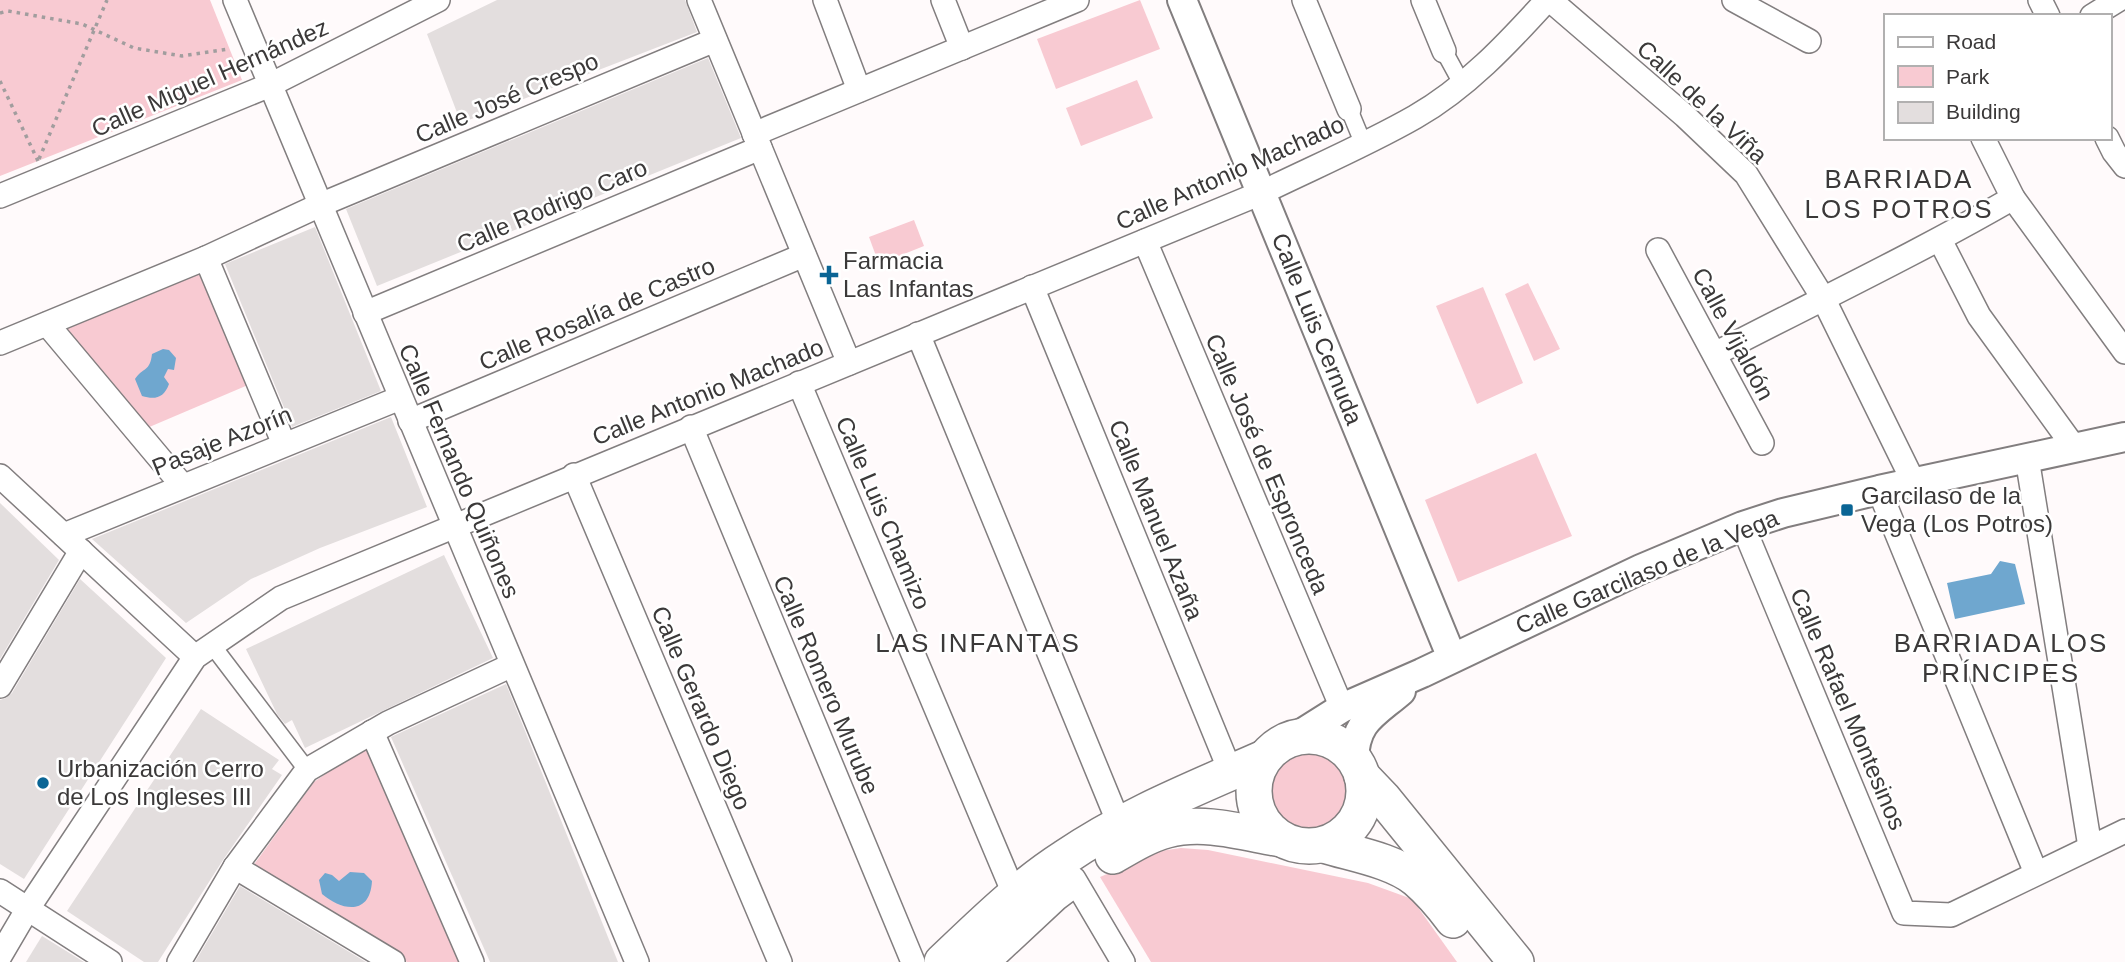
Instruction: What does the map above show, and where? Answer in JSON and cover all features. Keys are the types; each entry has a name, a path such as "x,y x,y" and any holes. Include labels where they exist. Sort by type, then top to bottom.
{"main road":[{"path":"1281,839 1266,827 1257,811 1253,793 1256,775 1264,758 1273,749 1296,737 1313,736 1329,740 1343,748 1516,962"},
{"path":"942,962 991,915 1063,858 1154,807 1264,758"},
{"path":"1324,845 1339,837 1352,825 1363,802 1358,768"},
{"path":"980,962 1053,894 1134,843 1167,830 1210,827 1281,839 1302,846 1324,845 1376,860 1414,878 1437,899 1487,962"}],"street":[{"name":"Calle Fernando Quiñones","path":"235,0 637,962"},
{"name":"Calle Miguel Hernández","path":"0,197 270,85 438,0"},
{"path":"699,0 849,363"},
{"path":"825,0 859,90"},
{"path":"943,0 962,48"},
{"name":"Calle Luis Cernuda","path":"1182,0 1452,658"},
{"path":"1304,0 1363,143"},
{"path":"1423,0 1444,51 1462,84"},
{"name":"Calle Antonio Machado","path":"0,956 27,910 204,651 281,598 1261,193 1417,116 1462,84 1506,45 1548,0"},
{"name":"Calle de la Viña","path":"1548,0 1685,116 1746,174 1823,298 1914,483"},
{"path":"1734,0 1809,41"},
{"path":"2095,14 2118,0"},
{"name":"Calle Rodrigo Caro","path":"365,313 757,141 859,90 1065,2"},
{"name":"Calle José Crespo","path":"0,343 206,258 320,205 715,40"},
{"path":"1984,140 2013,198 2125,352"},
{"path":"1716,354 1940,240 2013,198"},
{"path":"1940,240 1979,316 2074,447"},
{"name":"Calle José de Espronceda","path":"1145,241 1342,708"},
{"name":"Calle Vijaldón","path":"1658,250 1762,443"},
{"name":"Calle Rosalía de Castro","path":"410,421 804,255"},
{"path":"206,258 284,444"},
{"name":"Calle Manuel Azaña","path":"1032,287 1231,773"},
{"path":"47,324 182,485"},
{"path":"918,334 1120,826"},
{"name":"Calle Luis Chamizo","path":"799,383 1015,896"},
{"name":"Pasaje Azorín","path":"64,535 400,398"},
{"name":"Calle Romero Murube","path":"691,427 913,962"},
{"name":"Calle Garcilaso de la Vega","path":"1296,737 1342,708 1641,569 1743,526 1783,513 1879,490 2125,437"},
{"path":"2027,458 2090,846"},
{"path":"0,475 81,551 204,651 307,771"},
{"name":"Calle Gerardo Diego","path":"574,475 780,962"},
{"path":"1879,490 2036,873 2125,831"},
{"name":"Calle Rafael Montesinos","path":"1743,526 1904,913 1951,915 2036,873"},
{"path":"1,682 81,551"},
{"path":"179,962 235,867 307,771 372,732 512,665"},
{"name":"Calle Garcilaso de la Vega","path":"1358,768 1355,742 1362,724 1422,673"},
{"path":"372,732 472,962"},
{"path":"235,867 393,962"},
{"path":"1074,879 1124,962"},
{"path":"0,891 110,962"}],"path":[{"path":"0,81 38,161 107,0"},
{"path":"0,13 8,11 82,24 134,48 183,56 229,49"}],"green space":[{"path":"0,0 210,0 242,80 0,176"},
{"path":"1140,0 1160,49 1056,89 1037,39"},
{"path":"1137,80 1153,118 1081,146 1066,108"},
{"path":"914,220 924,246 879,264 869,237"},
{"path":"199,270 248,385 147,428 64,330"},
{"path":"1528,283 1560,349 1534,361 1505,294"},
{"path":"1483,287 1523,383 1477,404 1436,306"},
{"path":"1536,453 1572,536 1458,582 1425,500"},
{"path":"368,744 466,962 407,962 253,866 314,782"},
{"path":"1307,748 1324,751 1338,760 1347,774 1350,791 1347,808 1338,822 1324,831 1307,834 1290,831 1276,822 1267,808 1264,791 1267,774 1276,760 1290,751"},
{"path":"1181,848 1208,850 1368,883 1412,899 1457,962 1151,962 1100,877 1160,851"}],"water":[{"path":"163,349 169,350 176,358 174,370 168,369 164,377 169,384 167,389 158,397 142,396 135,379 148,367 152,354"},
{"path":"2000,561 2015,564 2025,604 1955,619 1947,583 1991,574"},
{"path":"350,872 364,873 372,881 370,892 361,905 346,907 322,894 319,880 325,873 339,881"}],"building":[{"path":"497,0 685,0 697,32 461,123 427,34"},
{"path":"708,58 741,138 377,286 346,209"},
{"path":"315,227 381,391 292,427 225,264"},
{"path":"391,417 427,507 320,548 251,579 186,623 92,539"},
{"path":"0,503 59,560 0,659"},
{"path":"444,555 493,658 305,748 292,720 285,724 277,714 246,649"},
{"name":"Urbanización Cerro de Los Ingleses III","path":"80,579 166,658 24,879 0,864 0,700 12,693"},
{"path":"506,684 618,962 490,962 391,737"},
{"path":"201,709 279,760 272,769 282,775 223,860 158,962 144,962 67,911"},
{"path":"240,886 366,962 195,962"},
{"path":"42,936 84,962 26,962"}],"place":[{"name":"Farmacia Las Infantas","path":"829,275"},
{"name":"Garcilaso de la Vega (Los Potros)","path":"1847,510"},
{"name":"Urbanización Cerro de Los Ingleses III","path":"43,783"}],"district":[{"name":"BARRIADA LOS POTROS","path":"1899,194"},
{"name":"LAS INFANTAS","path":"978,643"},
{"name":"BARRIADA LOS PRÍNCIPES","path":"2001,658"}]}
